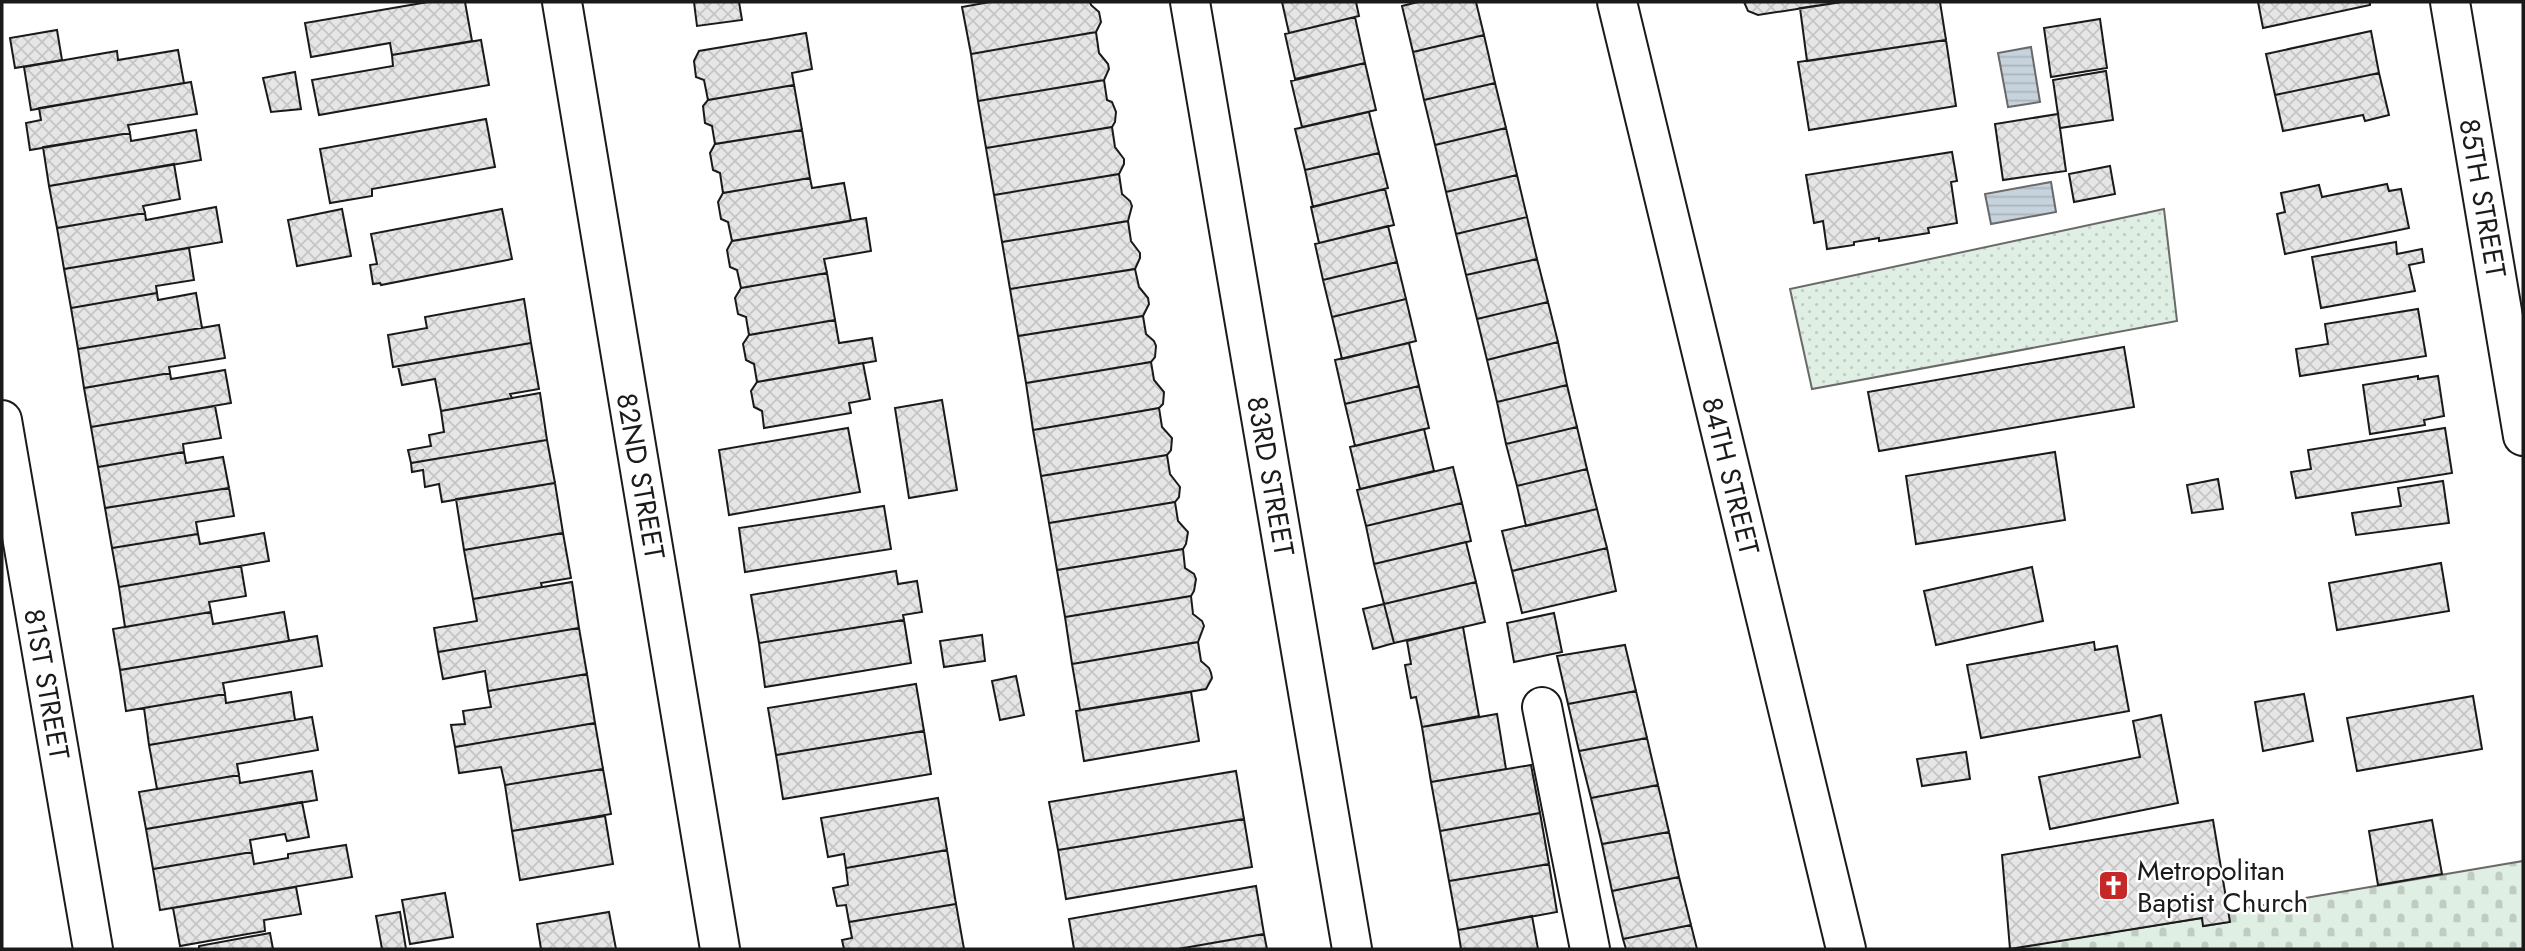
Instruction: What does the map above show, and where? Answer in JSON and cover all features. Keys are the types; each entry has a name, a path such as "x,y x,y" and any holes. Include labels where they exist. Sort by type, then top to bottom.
{"street":[{"name":"82ND STREET","path":"562,2 720,949"},
{"name":"83RD STREET","path":"1190,2 1352,949"},
{"name":"84TH STREET","path":"1617,2 1846,949"},
{"name":"85TH STREET","path":"2450,2 2523,436"},
{"name":"81ST STREET","path":"2,420 93,949"},
{"path":"1542,707 1590,949"}],"green space":[{"path":"2164,209 2177,321 1812,389 1790,289"},
{"path":"2523,861 2523,949 2006,949 2202,918 2204,926 2229,922 2228,911"}],"shaded area":[{"path":"2031,47 2040,102 2008,107 1998,53"},
{"path":"2051,182 2056,212 1991,224 1985,194"}],"building":[{"path":"428,2 465,2 472,41 392,55 390,43 311,57 305,23"},
{"path":"694,2 739,2 742,20 697,26"},
{"path":"990,2 1090,2 1099,12 1101,22 1096,32 971,54 962,7"},
{"path":"1282,2 1356,2 1359,16 1289,33"},
{"path":"1418,2 1476,2 1484,35 1413,52 1402,6"},
{"path":"1744,2 1842,2 1758,15 1748,11"},
{"path":"1842,2 1940,2 1946,40 1807,61 1800,8"},
{"path":"2258,2 2370,2 2370,5 2263,28"},
{"path":"1355,17 1365,63 1295,79 1285,34"},
{"path":"2100,19 2107,68 2051,77 2044,28"},
{"path":"57,30 62,60 15,68 10,38"},
{"path":"2371,31 2379,73 2275,95 2266,54"},
{"path":"1096,32 1099,53 1109,69 1104,80 978,101 971,54"},
{"path":"806,33 812,69 792,73 794,85 708,100 704,80 696,77 694,61 699,51"},
{"path":"1484,35 1495,83 1424,100 1413,52"},
{"path":"481,40 489,85 319,115 312,80 393,66 392,55"},
{"path":"1946,40 1956,106 1809,130 1798,62"},
{"path":"178,50 184,83 31,110 24,67 117,51 118,60"},
{"path":"1365,63 1376,110 1302,127 1291,81"},
{"path":"2106,71 2113,120 2060,128 2053,80"},
{"path":"295,72 301,109 271,112 263,78"},
{"path":"2379,73 2389,115 2365,121 2363,115 2283,131 2275,95"},
{"path":"1104,80 1107,100 1112,102 1116,112 1112,127 986,148 978,101"},
{"path":"191,82 197,114 128,125 130,133 30,150 26,123 41,120 39,108"},
{"path":"1495,83 1506,128 1435,145 1424,100"},
{"path":"794,85 802,130 715,144 712,126 705,123 703,106 708,100"},
{"path":"1369,112 1379,153 1305,170 1295,129"},
{"path":"2058,114 2066,171 2003,180 1995,124"},
{"path":"486,119 495,167 372,189 372,196 330,203 320,149"},
{"path":"1112,127 1115,147 1124,159 1119,174 994,195 986,148"},
{"path":"1506,128 1517,175 1446,192 1435,145"},
{"path":"196,130 201,160 49,186 43,147 130,133 131,141"},
{"path":"802,130 810,178 723,193 720,173 713,170 710,153 715,144"},
{"path":"1952,152 1957,181 1951,182 1957,223 1928,228 1929,233 1879,241 1879,238 1827,249 1823,221 1814,223 1806,175"},
{"path":"1379,153 1388,188 1313,207 1305,170"},
{"path":"174,164 180,199 143,206 145,213 57,228 49,186"},
{"path":"2110,166 2115,194 2074,202 2069,174"},
{"path":"1119,174 1122,194 1132,206 1128,221 1002,242 994,195"},
{"path":"1517,175 1527,217 1456,234 1446,192"},
{"path":"810,178 812,188 844,183 851,221 732,241 728,222 721,219 718,202 723,193"},
{"path":"2387,184 2389,191 2401,189 2409,228 2285,254 2277,214 2285,212 2281,193 2319,185 2322,197"},
{"path":"1385,189 1394,225 1319,243 1311,207"},
{"path":"216,207 222,242 64,269 57,228 145,213 146,220"},
{"path":"342,209 351,256 297,266 288,220"},
{"path":"502,209 512,259 381,285 373,284 370,265 377,264 371,234"},
{"path":"1527,217 1537,259 1466,275 1456,234"},
{"path":"866,218 871,251 824,259 827,273 741,288 737,270 730,267 727,250 732,241"},
{"path":"1128,221 1131,241 1140,253 1135,269 1010,289 1002,242"},
{"path":"1388,226 1397,262 1323,280 1315,244"},
{"path":"2396,242 2397,254 2422,249 2424,262 2409,265 2415,291 2321,308 2312,257"},
{"path":"189,248 194,280 156,286 157,293 71,308 64,269"},
{"path":"1537,259 1548,302 1477,319 1466,275"},
{"path":"1397,262 1406,299 1332,317 1323,280"},
{"path":"1135,269 1139,287 1148,298 1149,304 1143,316 1018,336 1010,289"},
{"path":"827,273 835,320 749,335 746,317 738,314 735,298 741,288"},
{"path":"157,293 158,300 196,293 202,328 78,349 71,308"},
{"path":"524,299 531,343 393,367 388,335 427,328 425,317"},
{"path":"1406,299 1416,341 1342,359 1332,317"},
{"path":"1548,302 1558,342 1487,360 1477,319"},
{"path":"2418,309 2426,356 2300,376 2296,349 2328,344 2325,324"},
{"path":"1143,316 1146,334 1156,346 1155,357 1151,362 1026,383 1018,336"},
{"path":"835,320 839,343 872,338 876,361 757,382 754,364 746,360 743,344 749,335"},
{"path":"219,325 225,358 169,367 170,373 84,388 78,349"},
{"path":"1558,342 1567,385 1497,402 1487,360"},
{"path":"531,343 539,389 510,394 512,398 441,411 435,379 402,385 398,366"},
{"path":"1409,343 1419,386 1345,404 1335,360"},
{"path":"2124,347 2134,407 1879,451 1868,392"},
{"path":"1151,362 1154,380 1164,392 1163,404 1159,408 1033,430 1026,383"},
{"path":"863,363 870,399 849,403 851,413 764,428 762,411 754,407 751,391 757,382"},
{"path":"225,370 231,403 91,427 84,388 170,373 171,379"},
{"path":"2418,376 2418,379 2438,376 2444,416 2424,420 2425,425 2370,434 2363,385"},
{"path":"1567,385 1577,427 1506,444 1497,402"},
{"path":"1419,386 1429,428 1355,446 1345,404"},
{"path":"540,393 547,440 411,463 408,450 431,446 429,435 444,432 441,411"},
{"path":"942,400 957,490 909,498 895,408"},
{"path":"215,406 221,438 183,444 184,452 98,467 91,427"},
{"path":"1159,408 1162,427 1172,438 1171,450 1167,455 1041,476 1033,430"},
{"path":"1577,427 1587,469 1517,486 1506,444"},
{"path":"848,428 860,492 729,515 719,450"},
{"path":"2445,428 2452,473 2296,498 2291,472 2311,469 2308,450"},
{"path":"1424,429 1434,471 1360,489 1350,447"},
{"path":"547,440 555,483 442,502 439,484 425,487 423,470 412,472 411,463"},
{"path":"184,452 186,463 223,457 229,488 105,508 98,467"},
{"path":"2055,452 2065,520 1916,544 1906,476"},
{"path":"1167,455 1170,474 1180,487 1179,497 1175,502 1049,523 1041,476"},
{"path":"1453,467 1462,503 1366,526 1357,490"},
{"path":"1587,469 1597,509 1526,526 1517,486"},
{"path":"2218,479 2223,509 2192,513 2187,485"},
{"path":"2443,481 2449,523 2356,535 2352,513 2401,506 2398,488"},
{"path":"555,483 563,533 464,550 456,499"},
{"path":"229,488 234,516 196,522 198,534 112,548 105,508"},
{"path":"1175,502 1178,521 1188,532 1183,549 1057,570 1049,523"},
{"path":"1462,503 1471,541 1374,564 1366,526"},
{"path":"884,506 891,549 745,572 739,528"},
{"path":"1597,509 1607,548 1512,571 1502,531"},
{"path":"264,533 269,561 119,587 112,548 198,534 200,544"},
{"path":"563,533 571,578 541,583 542,587 473,599 464,550"},
{"path":"1466,542 1476,582 1384,604 1374,564"},
{"path":"1607,548 1616,591 1522,613 1512,571"},
{"path":"1183,549 1185,568 1194,574 1196,579 1191,596 1065,617 1057,570"},
{"path":"2441,563 2449,611 2337,630 2329,583"},
{"path":"241,566 246,596 209,602 211,612 125,627 119,587"},
{"path":"2032,567 2043,621 1936,645 1924,591"},
{"path":"896,571 898,584 917,581 922,612 903,615 904,620 759,643 751,595"},
{"path":"572,582 579,628 438,652 434,628 477,621 473,599"},
{"path":"1476,582 1485,622 1394,643 1384,604"},
{"path":"1191,596 1193,614 1204,626 1198,642 1072,664 1065,617"},
{"path":"1384,604 1394,643 1373,649 1363,609"},
{"path":"211,612 213,624 284,612 289,641 120,670 113,629"},
{"path":"1554,613 1562,652 1514,662 1507,623"},
{"path":"904,620 911,663 765,687 759,643"},
{"path":"1463,627 1479,716 1422,727 1416,697 1411,698 1405,665 1411,664 1407,641"},
{"path":"579,628 587,674 488,691 485,671 443,679 438,652"},
{"path":"982,635 985,661 944,667 940,641"},
{"path":"317,636 322,666 223,683 225,694 126,711 120,670"},
{"path":"1198,642 1201,661 1209,668 1212,678 1206,689 1080,710 1072,664"},
{"path":"2094,642 2095,650 2117,646 2129,711 1981,738 1967,665"},
{"path":"1625,645 1636,691 1568,704 1557,656"},
{"path":"587,674 595,723 455,747 451,725 465,724 463,711 491,707 488,691"},
{"path":"1016,676 1024,715 1000,720 992,681"},
{"path":"916,684 924,731 776,755 768,708"},
{"path":"1636,691 1647,738 1579,751 1568,704"},
{"path":"291,692 295,720 149,745 144,708 225,694 226,703"},
{"path":"1191,692 1199,741 1084,761 1076,711"},
{"path":"2304,694 2313,741 2263,751 2255,702"},
{"path":"2473,696 2482,749 2357,771 2347,718"},
{"path":"1497,714 1506,769 1431,782 1422,727"},
{"path":"2161,715 2178,803 2050,829 2039,777 2140,757 2133,721"},
{"path":"312,717 318,750 237,764 239,775 157,789 149,745"},
{"path":"595,723 603,769 505,785 501,767 459,773 455,747"},
{"path":"924,731 931,774 783,799 776,755"},
{"path":"1647,738 1658,785 1591,798 1579,751"},
{"path":"1966,752 1970,779 1922,786 1917,759"},
{"path":"1531,765 1540,813 1440,831 1431,782"},
{"path":"603,769 611,814 512,831 505,785"},
{"path":"312,771 317,800 146,829 139,792 239,775 240,783"},
{"path":"1236,771 1244,819 1058,850 1049,802"},
{"path":"1658,785 1669,832 1602,844 1591,798"},
{"path":"938,798 947,850 846,868 844,854 828,857 821,818"},
{"path":"302,802 309,837 287,841 285,834 250,840 252,852 153,869 146,829"},
{"path":"1540,813 1549,864 1449,881 1440,831"},
{"path":"605,816 613,864 520,880 512,831"},
{"path":"1244,819 1252,867 1066,899 1058,850"},
{"name":"Metropolitan Baptist Church","path":"2213,820 2230,922 2203,926 2202,918 2010,949 2002,855"},
{"path":"2432,820 2442,874 2378,885 2369,831"},
{"path":"1669,832 1679,877 1612,891 1602,844"},
{"path":"346,845 352,877 160,910 153,869 252,852 254,864 288,858 288,854"},
{"path":"947,850 956,904 849,922 846,905 837,906 833,888 848,885 846,868"},
{"path":"1549,864 1557,912 1458,930 1449,881"},
{"path":"1679,877 1691,925 1623,939 1612,891"},
{"path":"1256,886 1264,934 1178,949 1074,949 1069,919"},
{"path":"296,887 301,914 264,920 265,931 180,946 173,908"},
{"path":"445,893 453,937 410,944 402,900"},
{"path":"956,904 964,949 844,949 842,940 852,938 849,922"},
{"path":"400,912 406,949 382,949 376,916"},
{"path":"609,912 616,949 541,949 537,924"},
{"path":"1532,916 1538,949 1461,949 1458,930"},
{"path":"1691,925 1697,949 1626,949 1623,939"},
{"path":"270,933 273,949 199,949 199,946"},
{"path":"1264,934 1267,949 1178,949"}],"place":[{"name":"Metropolitan Baptist Church","path":"2114,886"}]}
